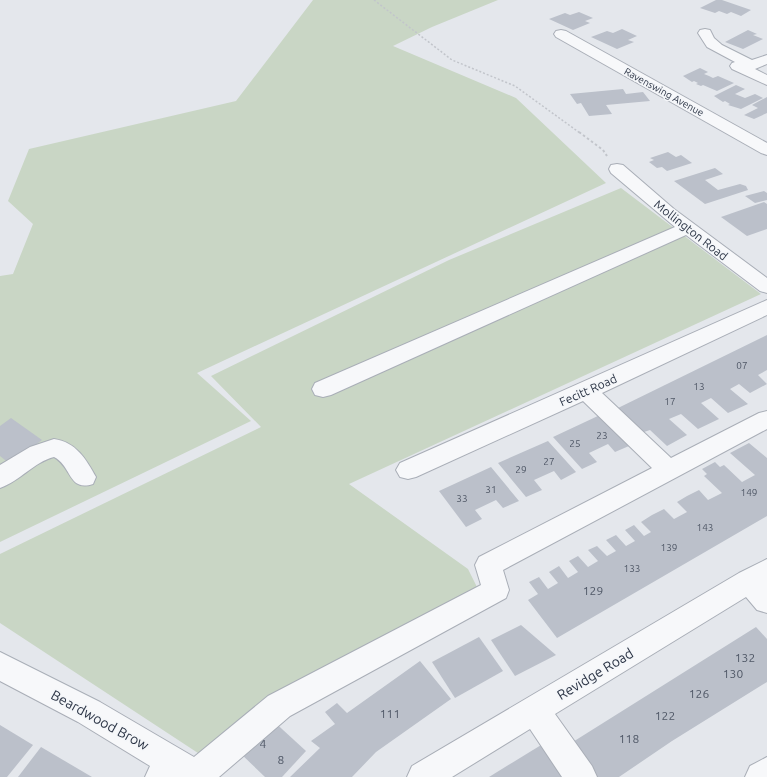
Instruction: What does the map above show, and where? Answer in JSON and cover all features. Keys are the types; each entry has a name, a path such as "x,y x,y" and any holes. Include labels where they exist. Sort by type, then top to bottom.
{"street":[{"path":"705,33 708,41 719,49 746,62 744,67"},
{"name":"Ravenswing Avenue","path":"561,34 767,150"},
{"path":"744,67 767,59"},
{"path":"744,67 767,81"},
{"name":"Mollington Road","path":"616,169 687,228 767,288"},
{"path":"323,389 687,228"},
{"name":"Fecitt Road","path":"408,470 586,391 767,307"},
{"path":"586,391 669,470"},
{"path":"183,773 279,706 496,590 488,565 767,419"},
{"path":"0,478 35,455 48,449 59,449 69,455 84,477"},
{"name":"Revidge Road","path":"423,777 535,710 761,584"},
{"name":"Beardwood Brow","path":"0,666 89,712 183,773"},
{"path":"535,710 581,777"},
{"path":"761,777 767,774"}],"path":[{"path":"374,0 452,60 515,86 603,150 616,169"}],"green space":[{"path":"313,0 498,0 432,27 393,46 516,98 606,183 197,373 251,421 0,542 0,276 13,274 33,224 8,201 29,149 236,101"},
{"path":"621,188 761,294 349,484 468,569 478,589 201,755 0,623 0,554 261,427 211,376 449,260"}],"building":[{"path":"716,0 722,0 751,10 741,16 731,12 727,14 719,11 715,13 700,8"},
{"path":"579,12 593,18 585,21 590,23 573,30 549,19 565,13 570,15"},
{"path":"622,29 637,36 628,40 634,42 617,49 591,37 607,31 613,33"},
{"path":"748,30 757,34 753,35 763,39 743,49 725,42"},
{"path":"700,68 708,72 704,74 713,78 718,76 734,83 717,91 703,85 701,86 696,84 698,83 694,81 692,82 683,76"},
{"path":"736,85 745,89 735,94 745,98 755,94 763,98 741,109 728,105 730,104 725,101 723,102 714,96"},
{"path":"623,89 626,94 643,92 650,101 606,105 612,114 589,116 581,103 577,104 570,94"},
{"path":"767,97 767,113 754,119 744,115 758,108 752,105"},
{"path":"668,152 676,157 681,155 692,163 667,171 662,167 657,168 649,162 654,160 650,158"},
{"path":"715,168 723,174 705,180 718,190 740,184 746,186 748,190 705,204 674,181"},
{"path":"764,191 767,193 767,200 755,203 745,196"},
{"path":"764,202 767,204 767,229 747,236 721,217"},
{"path":"767,335 767,370 758,375 767,384 750,393 739,384 730,389 748,404 728,413 711,398 701,403 719,419 698,429 681,414 669,419 687,435 667,446 650,430 644,432 618,408"},
{"path":"600,415 629,446 615,452 608,444 589,453 597,462 582,469 553,437"},
{"path":"11,418 42,440 10,464 0,456 0,426"},
{"path":"548,441 576,472 561,480 554,471 534,480 542,490 526,497 498,463"},
{"path":"749,443 767,458 767,516 557,638 528,600 538,594 529,582 539,577 548,589 558,583 549,572 559,566 568,578 578,572 569,561 578,556 588,567 598,561 588,550 597,546 607,556 616,551 606,540 616,535 626,546 635,541 625,530 634,525 644,536 651,532 641,522 652,515 664,509 674,519 687,512 677,502 687,496 699,490 708,500 722,493 704,476 707,474 702,469 715,462 720,467 724,465 742,482 755,475 730,453"},
{"path":"491,467 519,501 503,508 496,500 475,510 482,519 466,527 439,491"},
{"path":"521,625 556,655 515,676 491,640"},
{"path":"756,627 767,639 767,682 672,741 619,777 591,777 568,745"},
{"path":"479,637 503,671 455,698 432,662"},
{"path":"420,661 451,699 376,752 352,777 290,777 320,748 311,741 335,724 325,712 337,703 347,713"},
{"path":"270,718 306,751 282,777 265,777 238,751"},
{"path":"0,725 33,745 7,777 0,777"},
{"path":"546,742 570,777 489,777"},
{"path":"41,747 92,777 18,777"}]}
